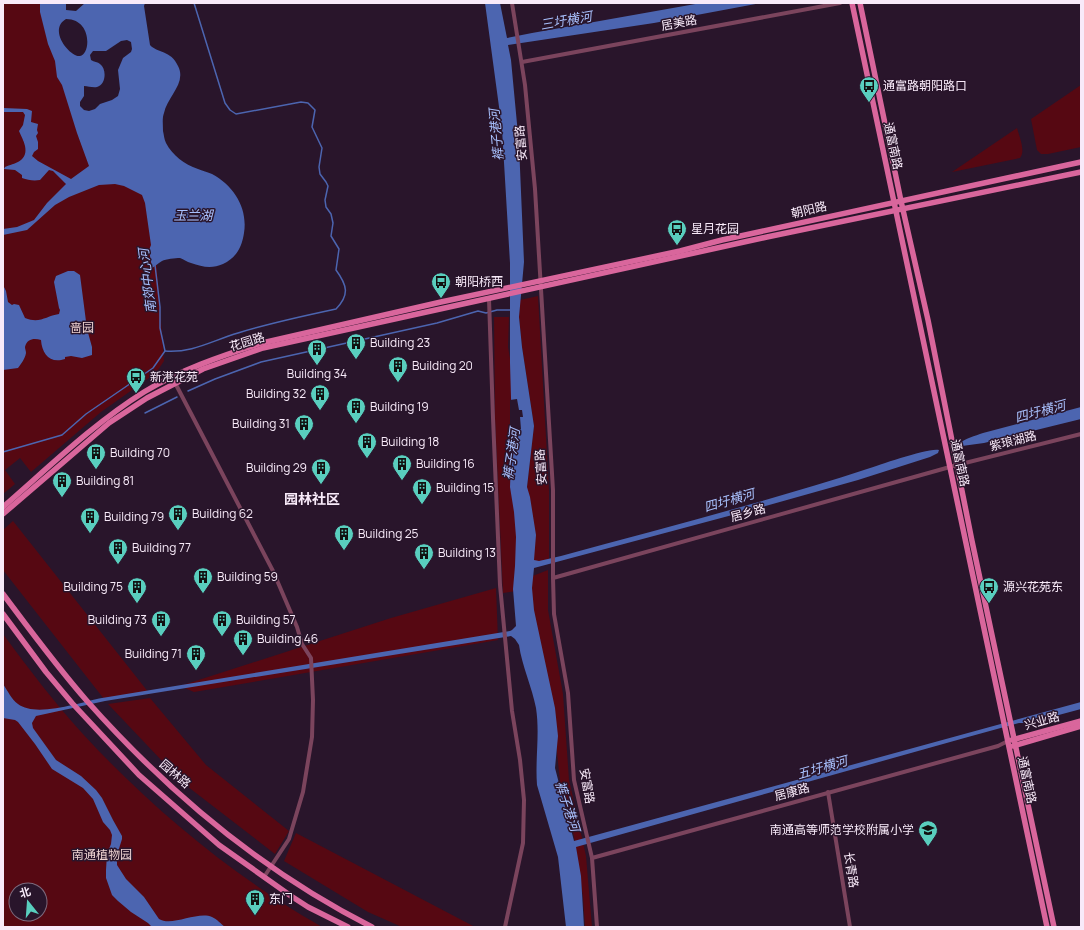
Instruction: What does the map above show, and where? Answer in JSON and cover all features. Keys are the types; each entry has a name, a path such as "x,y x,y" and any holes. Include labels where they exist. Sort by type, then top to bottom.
{"main road":[{"name":"通富南路","path":"852,3 949,467 1007,720"},
{"name":"通富南路","path":"860,3 901,201 928,320 1008,729 1054,927"},
{"name":"朝阳路","path":"541,284 722,240 1081,162"},
{"name":"朝阳路","path":"541,284 1081,172"},
{"name":"花园路","path":"3,507 103,422 145,391 172,377 214,359 262,343 524,284 541,284"},
{"name":"花园路","path":"3,514 109,423 175,382 216,364 263,348 367,324 526,291 541,284"},
{"name":"园林路","path":"3,594 57,666 86,700 149,766 226,834 271,867 325,901 372,927"},
{"name":"园林路","path":"3,614 46,672 76,708 139,775 219,845 300,902 348,927"},
{"name":"兴业路","path":"1012,743 1081,721"},
{"name":"兴业路","path":"1012,743 1081,726"},
{"name":"通富南路","path":"1012,743 1047,927"}],"street":[{"name":"安富路","path":"512,3 526,85 535,189 553,490 554,614 568,693 574,780 592,858 597,927"},
{"name":"居美路","path":"522,62 840,3"},
{"path":"490,299 493,432 500,585 512,712 520,760 524,800 523,843 505,927"},
{"path":"172,377 273,571 297,627 302,644 310,658 313,700 312,737 303,792 289,839 264,877"},
{"name":"紫琅湖路","path":"949,467 1081,434"},
{"name":"居乡路","path":"553,578 949,467"},
{"name":"居康路","path":"592,858 828,792 1012,743"},
{"name":"长青路","path":"828,792 850,927"}],"green space":[{"name":"啬园","path":"3,3 43,3 84,136 151,186 164,361 156,373 101,412 31,472 20,458 5,470 15,484 3,494"},
{"path":"1081,85 1081,147 1048,154 1041,154 1037,150 1031,119"},
{"path":"1017,128 1022,148 1022,155 1020,158 952,172"},
{"path":"538,296 549,491 549,561 530,566 527,487 534,426 519,317 520,300"},
{"path":"494,317 509,317 508,347 517,399 519,532 517,591 503,593 495,418"},
{"path":"13,521 149,693 104,699 3,570 3,530"},
{"path":"548,570 548,610 563,694 569,780 586,856 592,927 585,927 583,897 574,836 561,790 554,725 532,630 530,577"},
{"path":"496,588 498,640 194,692 180,686 391,618"},
{"name":"南通植物园","path":"3,634 41,685 82,733 128,780 176,824 227,865 286,905 322,927 3,927"},
{"path":"150,698 206,765 289,831 275,854 183,783 108,704"},
{"path":"296,833 475,927 402,927 368,912 284,861"}],"water":[{"name":"玉兰湖","path":"40,3 66,3 66,10 76,11 85,3 145,3 144,6 150,45 172,57 180,72 178,84 163,115 163,131 166,143 172,152 184,162 212,174 227,185 238,199 244,215 244,233 240,247 238,252 228,262 219,266 211,267 188,262 180,258 173,258 162,261 152,268 149,250 151,245 145,203 142,195 124,186 115,184 99,185 69,197 55,205 27,230 3,235 3,229 17,227 34,220 47,203 66,184 53,171 49,170 40,180 28,180 22,178 22,175 15,170 4,169 5,167 20,161 25,155 25,146 19,131 23,125 25,115 23,112 3,112 3,108 27,109 32,111 31,122 38,124 38,133 36,136 38,149 32,156 38,161 71,179 89,166 62,85 57,77 55,61 48,44 40,12","holes":["66,19 81,24 85,30 87,37 86,49 84,54 80,56 71,53 62,42 59,30 61,24","127,40 131,42 132,49 131,52 123,58 118,70 120,89 118,96 112,100 100,104 95,109 89,111 84,110 80,106 80,102 84,96 84,86 100,86 104,80 104,69 99,63 91,60 90,55 93,51 106,51 121,41"]},
{"path":"485,3 500,3 507,38 701,3 761,3 654,23 508,45 511,60 519,145 524,262 519,317 534,426 527,487 536,535 534,560 539,561 561,556 676,525 791,493 893,460 926,451 939,450 938,453 930,457 858,480 534,568 532,588 534,610 555,708 558,736 555,768 574,841 1081,702 1081,709 1029,723 1019,723 576,847 581,876 584,927 566,927 558,857 537,785 538,727 536,708 522,661 519,645 511,636 105,701 36,716 32,723 33,728 56,760 81,776 102,798 122,836 117,855 117,865 126,879 144,897 159,919 171,921 206,916 214,918 225,927 152,927 131,912 112,895 106,878 106,870 107,854 111,844 112,835 110,830 103,822 93,799 83,788 52,769 18,722 3,718 3,684 11,697 18,704 26,708 36,710 59,708 102,698 510,631 516,626 513,589 516,537 510,487 512,432 510,263 502,129"},
{"path":"68,271 74,271 80,275 92,355 82,358 71,356 60,360 51,359 43,350 41,340 34,339 29,340 26,344 26,352 23,361 18,368 3,370 3,285 8,302 12,305 19,305 25,318 30,320 39,320 59,314 60,310 54,282 56,276"},
{"path":"1081,407 1081,419 984,443 962,446 959,444 967,439 983,433"}],"pier":[{"path":"517,399 519,410 522,410 523,417 520,417 521,429 510,431 510,400"}],"waterway":[{"path":"165,351 184,350 202,346 262,326 336,309 345,294 345,285 336,270 339,249 331,236 333,223 331,214 326,207 325,200 328,186 320,174 319,167 322,148 312,127 315,110 308,103 301,102 236,114 230,110 225,103 194,3"},
{"name":"南郊中心河","path":"3,452 62,435 86,414 153,368 165,351 160,328 160,307 155,265"},
{"path":"188,391 261,362 437,323 478,311 486,313 497,310 512,310"},
{"path":"145,413 177,397"}],"place":[{"name":"通富路朝阳路口","path":"869,103"},
{"name":"星月花园","path":"677,246"},
{"name":"朝阳桥西","path":"441,299"},
{"name":"Building 23","path":"356,360"},
{"name":"Building 34","path":"317,366"},
{"name":"Building 20","path":"398,383"},
{"name":"新港花苑","path":"136,394"},
{"name":"Building 32","path":"320,411"},
{"name":"Building 19","path":"356,424"},
{"name":"Building 31","path":"304,441"},
{"name":"Building 18","path":"367,459"},
{"name":"Building 70","path":"96,470"},
{"name":"Building 16","path":"402,481"},
{"name":"Building 29","path":"321,485"},
{"name":"Building 81","path":"62,498"},
{"name":"Building 15","path":"422,505"},
{"name":"Building 62","path":"178,531"},
{"name":"Building 79","path":"90,534"},
{"name":"Building 25","path":"344,551"},
{"name":"Building 77","path":"118,565"},
{"name":"Building 13","path":"424,570"},
{"name":"Building 59","path":"203,594"},
{"name":"Building 75","path":"137,604"},
{"name":"源兴花苑东","path":"989,604"},
{"name":"Building 73","path":"161,637"},
{"name":"Building 57","path":"222,637"},
{"name":"Building 46","path":"243,656"},
{"name":"Building 71","path":"196,671"},
{"name":"南通高等师范学校附属小学","path":"928,847"},
{"name":"东门","path":"255,916"}],"district":[{"name":"园林社区","path":"312,499"}],"water label":[{"name":"三圩横河","path":"566,20"},
{"name":"裤子港河","path":"496,135"},
{"name":"四圩横河","path":"1040,411"},
{"name":"裤子港河","path":"511,454"},
{"name":"四圩横河","path":"729,500"},
{"name":"五圩横河","path":"822,767"},
{"name":"裤子港河","path":"568,806"}]}
